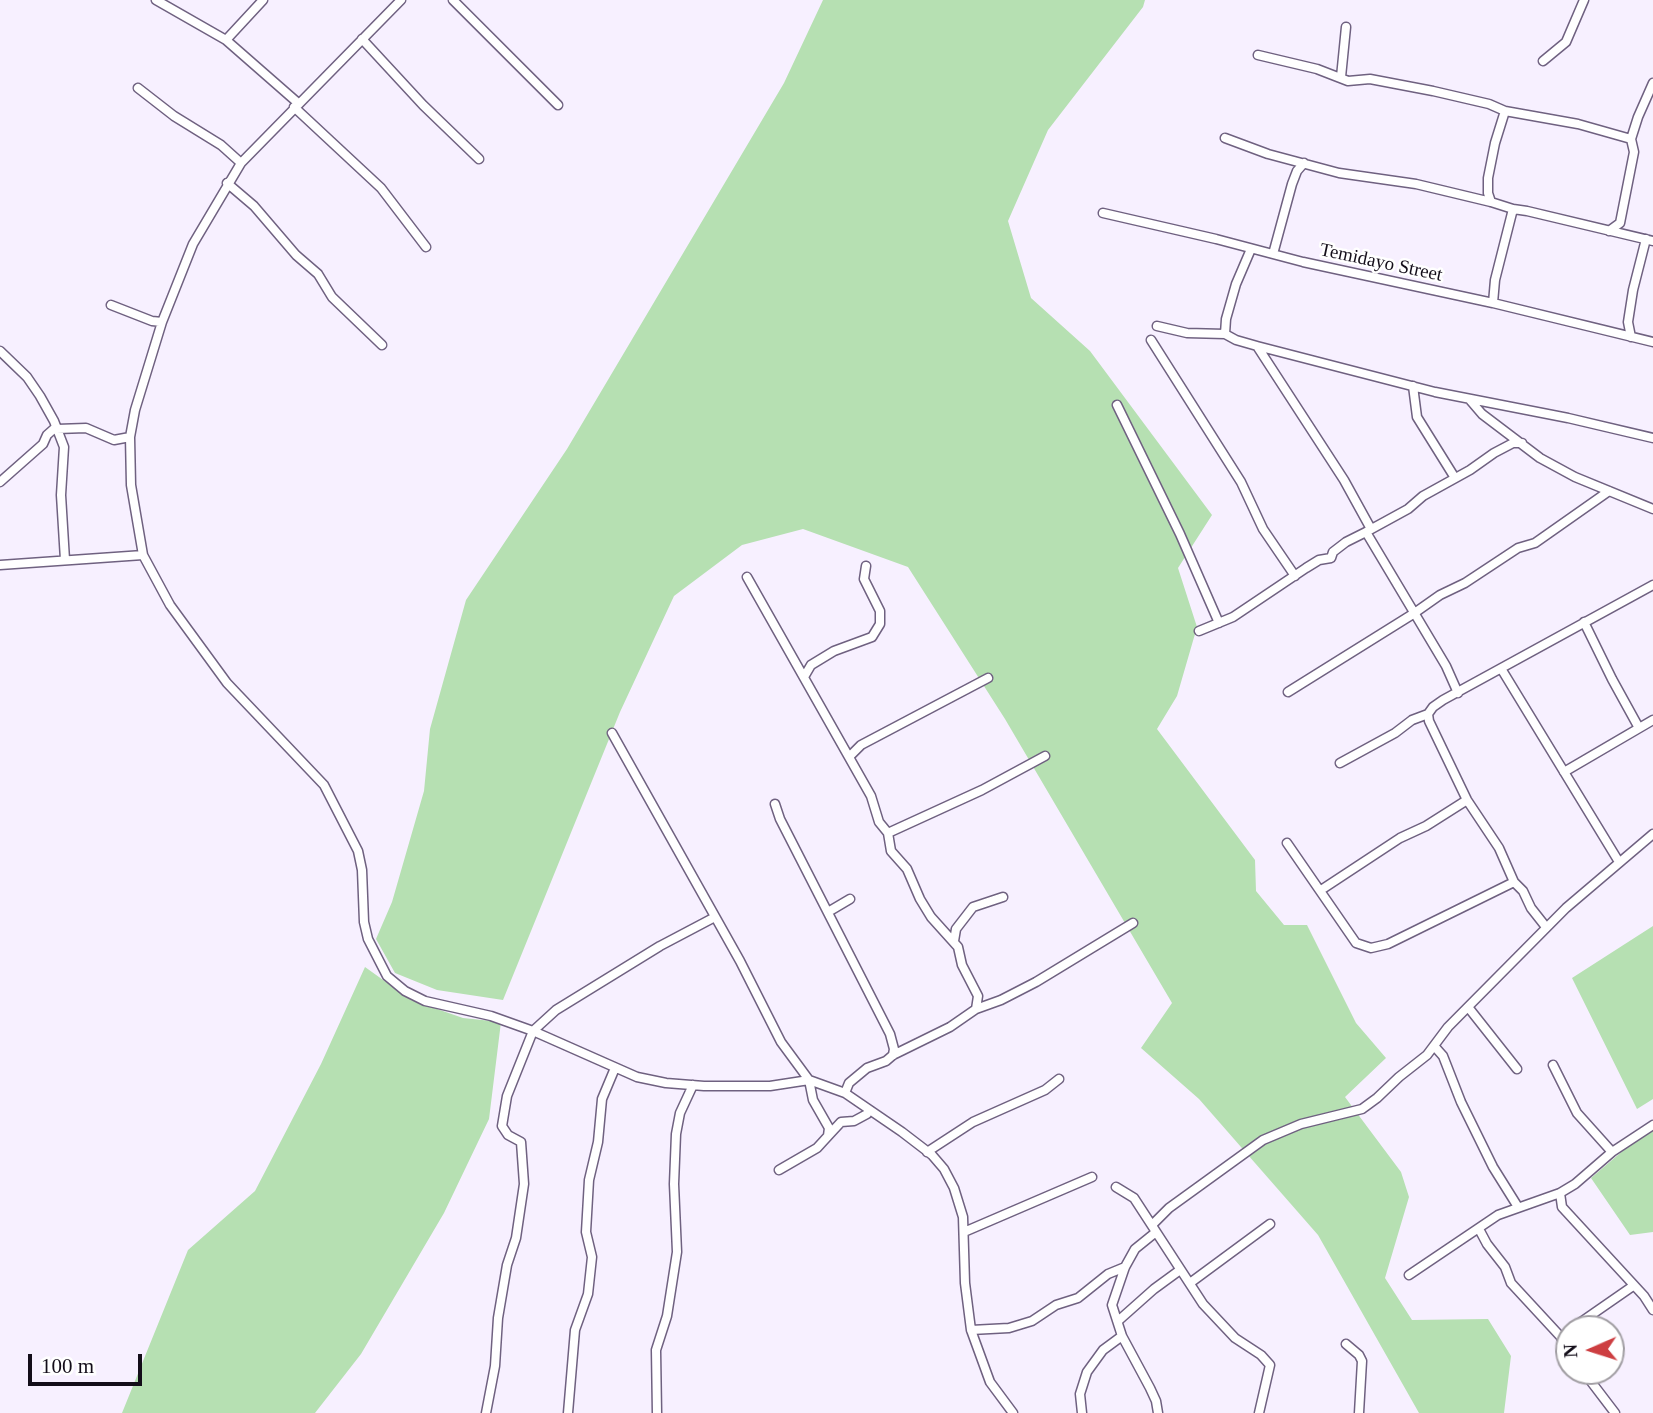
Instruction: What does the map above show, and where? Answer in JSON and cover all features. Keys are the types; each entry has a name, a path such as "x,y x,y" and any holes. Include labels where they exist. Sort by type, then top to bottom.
{"street":[{"path":"156,0 226,40 381,188 426,247"},
{"path":"226,40 263,0"},
{"path":"401,0 240,163 194,244 162,322 135,410 131,437 131,485 143,555 170,605 227,683 311,770 337,807 358,852 368,939 387,976 405,991 425,1001 491,1016 646,1079 693,1085 769,1086 809,1080 845,1093 928,1152 944,1170 954,1188 961,1209 964,1232 965,1283 971,1330 990,1382 1013,1413"},
{"path":"453,0 558,105"},
{"path":"1543,61 1566,42 1584,0"},
{"path":"1341,78 1346,27"},
{"path":"362,39 423,105 479,159"},
{"path":"1258,55 1348,81 1370,79 1433,91 1489,104 1505,111 1578,124 1631,139"},
{"path":"1631,236 1620,223 1621,207 1634,152 1631,139 1637,117 1653,83"},
{"path":"138,88 174,116 221,145 240,163"},
{"path":"1491,202 1488,178 1505,111"},
{"path":"1224,138 1268,154 1348,175 1391,179 1649,240 1633,290 1628,322 1631,337"},
{"path":"1273,254 1292,184 1304,163"},
{"path":"227,183 254,206 296,255 318,274 332,297 382,345"},
{"path":"1493,303 1495,281 1513,209"},
{"name":"Temidayo Street","path":"1103,213 1653,342"},
{"path":"1609,231 1620,223"},
{"path":"1225,334 1226,319 1236,284 1251,249"},
{"path":"111,305 152,321 162,322"},
{"path":"1157,326 1187,333 1225,334 1257,346 1470,400 1653,438"},
{"path":"1151,340 1241,482 1263,529 1294,576"},
{"path":"1257,346 1344,480 1413,614 1446,666 1458,692"},
{"path":"0,351 27,377 57,428 65,456 61,495 65,560"},
{"path":"1413,386 1417,416 1455,478"},
{"path":"1470,400 1482,414 1540,458 1575,477 1653,509"},
{"path":"1116,405 1180,534 1219,624"},
{"path":"1644,434 1653,425"},
{"path":"0,482 57,428 86,428 114,440 131,437"},
{"path":"1199,631 1219,624 1261,600 1319,560 1331,558 1333,551 1346,542 1508,445 1522,443"},
{"path":"1288,692 1440,595 1505,559 1518,548 1535,543 1609,491"},
{"path":"0,565 143,555"},
{"path":"804,677 811,665 834,651 872,637 880,624 880,611 864,579 866,566"},
{"path":"747,577 872,796 881,826 888,833 891,851 904,864 920,899 939,927 954,941 961,955 962,965 978,996 976,1009"},
{"path":"1340,763 1395,733 1412,720 1428,714 1433,707 1458,692 1653,585"},
{"path":"1584,622 1639,727"},
{"path":"1502,670 1619,862"},
{"path":"850,756 862,745 988,678"},
{"path":"1428,714 1467,800 1499,849 1514,882 1523,891 1535,915 1546,927"},
{"path":"1564,772 1653,720"},
{"path":"611,733 715,917 781,1042 809,1080 813,1100 829,1128 828,1136"},
{"path":"888,833 982,790 1045,756"},
{"path":"1321,890 1400,838 1426,826 1467,800"},
{"path":"775,804 780,819 890,1034 893,1055"},
{"path":"1158,1413 1150,1388 1122,1336 1112,1300 1135,1249 1177,1202 1263,1140 1301,1124 1362,1109 1435,1047 1438,1038 1546,927 1653,834"},
{"path":"1287,843 1356,943 1371,948 1388,944 1514,882"},
{"path":"954,941 957,929 972,907 1003,897"},
{"path":"828,912 850,899"},
{"path":"486,1413 495,1366 498,1318 507,1265 516,1238 524,1184 521,1142 508,1135 502,1126 507,1096 533,1031 556,1010 660,946 715,917"},
{"path":"845,1093 849,1083 861,1073 950,1027 976,1009 1001,1000 1048,975 1133,923"},
{"path":"1468,1007 1517,1069"},
{"path":"1435,1047 1443,1056 1461,1102 1493,1167 1518,1206"},
{"path":"1553,1065 1577,1113 1612,1152"},
{"path":"568,1413 575,1330 588,1294 592,1257 586,1233 589,1180 598,1142 602,1099 615,1068"},
{"path":"928,1152 973,1122 1045,1090 1059,1079"},
{"path":"657,1413 656,1350 667,1316 677,1252 674,1184 676,1134 680,1113 693,1085"},
{"path":"779,1170 817,1147 841,1122 854,1121 869,1110"},
{"path":"1409,1275 1498,1215 1560,1193 1575,1184 1612,1152 1653,1125"},
{"path":"964,1232 1092,1177"},
{"path":"1116,1187 1134,1198 1212,1314 1235,1338 1262,1355 1270,1365 1259,1413"},
{"path":"1560,1193 1562,1207 1644,1296 1653,1310"},
{"path":"1190,1283 1270,1224"},
{"path":"1479,1229 1505,1267 1511,1283 1555,1331"},
{"path":"971,1330 1009,1328 1032,1321 1056,1305 1078,1298 1108,1274 1125,1267"},
{"path":"1118,1321 1180,1270"},
{"path":"1591,1315 1633,1286"},
{"path":"1082,1413 1080,1394 1087,1372 1103,1350 1122,1336"},
{"path":"1346,1344 1359,1354 1362,1360 1359,1413"},
{"path":"1594,1385 1615,1413"}],"green space":[{"path":"823,0 1145,0 1143,7 1048,130 1008,221 1031,298 1090,351 1212,515 1178,568 1197,627 1177,696 1157,729 1255,860 1256,891 1284,925 1307,925 1356,1023 1386,1058 1345,1097 1401,1172 1409,1197 1385,1278 1412,1320 1488,1319 1511,1356 1504,1413 1419,1413 1318,1235 1199,1099 1141,1048 1172,1003 1005,719 908,567 803,529 742,545 674,596 620,712 503,1000 437,990 395,973 376,939 392,902 424,791 430,729 466,600 567,449 784,83"},
{"path":"1653,926 1653,1099 1637,1109 1572,978"},
{"path":"365,967 411,1000 463,1018 501,1022 489,1119 444,1213 361,1354 315,1413 122,1413 188,1250 255,1191 321,1064"},
{"path":"1653,1125 1653,1232 1630,1235 1591,1178"}]}
